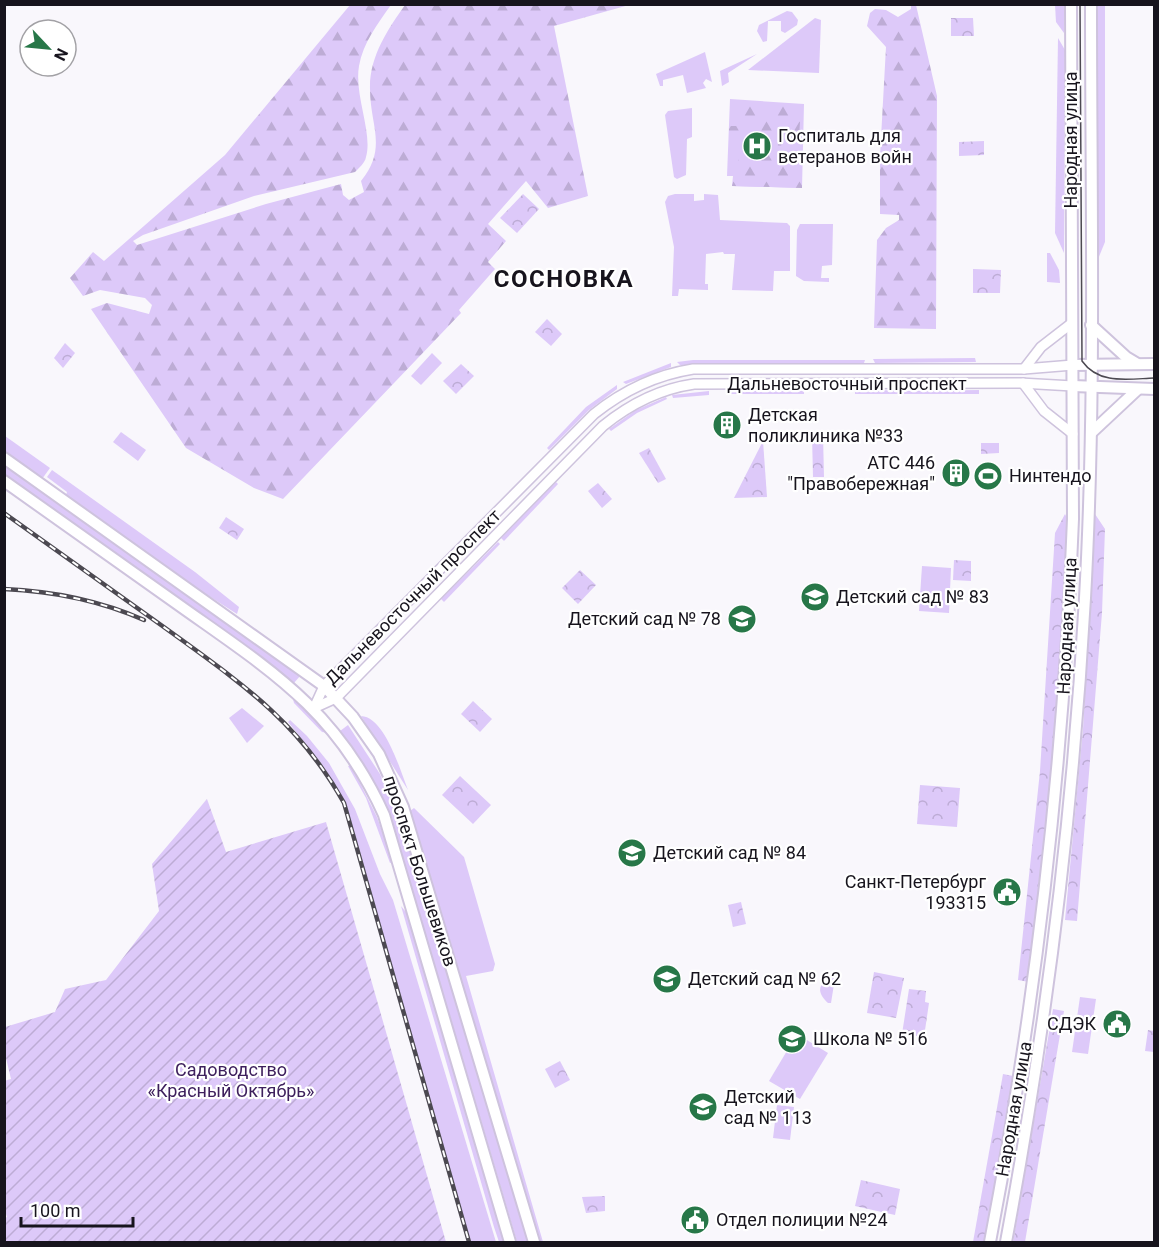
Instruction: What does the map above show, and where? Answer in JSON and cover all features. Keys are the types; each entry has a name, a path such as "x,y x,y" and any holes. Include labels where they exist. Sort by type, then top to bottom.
{"main road":[{"name":"Народная улица","path":"990,1242 1034,987 1050,855 1070,597 1073,365 1071,4"},
{"name":"Народная улица","path":"1006,1242 1049,989 1059,912 1075,748 1085,609 1091,433 1091,4"},
{"path":"1091,325 1126,357 1138,363"},
{"name":"Дальневосточный проспект","path":"1073,365 1155,364"},
{"name":"Дальневосточный проспект","path":"1072,386 1155,389"},
{"path":"1091,433 1138,389"},
{"name":"проспект Большевиков","path":"4,458 324,686 379,754 403,807 534,1242"},
{"name":"проспект Большевиков","path":"4,481 269,670 314,708 358,764 384,815 510,1242"}],"street":[{"path":"1024,369 1041,347 1072,323"},
{"name":"Дальневосточный проспект","path":"314,708 324,686 594,414 610,401 643,383 663,375 693,369 1024,369 1073,365"},
{"path":"1023,383 1044,411 1072,434"},
{"name":"Дальневосточный проспект","path":"314,708 336,698 603,426 620,412 648,397 694,384 1023,383 1072,386"}],"green space":[{"path":"350,5 391,5 367,41 359,66 359,89 368,147 362,165 355,172 254,196 143,235 133,241 137,245 266,204 341,184 343,195 349,200 364,192 361,181 374,158 376,147 370,89 373,66 386,34 405,5 629,5 554,26 588,196 548,208 526,181 488,224 506,241 488,262 495,269 459,310 461,313 283,499 254,488 186,448 91,309 107,303 149,314 152,305 145,298 100,290 83,296 70,278 93,252 104,261 225,155"},
{"path":"911,5 916,5 937,96 936,329 874,328 877,240 886,228 899,220 899,215 880,214 880,156 886,47 867,26 870,13 875,9 886,10 898,17 911,9"},
{"path":"1055,5 1065,5 1064,33 1056,22"},
{"path":"1096,5 1105,5 1105,242 1098,259"},
{"path":"787,11 792,12 798,20 797,25 785,33 781,31 781,21 768,21 767,41 763,42 757,31 759,25"},
{"path":"815,18 821,20 819,73 748,70"},
{"path":"951,18 973,18 974,36 951,36"},
{"path":"1058,38 1065,50 1064,253 1055,233"},
{"path":"705,52 712,82 706,79 703,83 706,88 687,93 683,75 663,80 663,86 660,86 656,74"},
{"path":"757,54 728,73 729,82 722,86 720,71"},
{"path":"730,99 804,104 802,188 732,186 733,176 727,176"},
{"path":"744,104 801,107 799,137 782,137 781,149 789,150 788,176 802,176 802,188 732,186 742,145 729,144 729,126 744,126"},
{"path":"692,108 692,137 687,139 686,175 677,179 674,177 665,115 668,111"},
{"path":"984,141 984,155 959,156 959,142"},
{"path":"523,194 539,209 517,233 500,218"},
{"path":"694,194 694,201 704,200 704,194 718,195 720,220 787,223 790,226 790,271 774,271 773,291 732,290 735,254 724,254 723,252 706,254 705,284 708,284 708,290 679,289 678,296 672,296 674,247 665,202 668,196"},
{"path":"800,224 833,224 832,265 822,266 821,278 829,278 829,282 804,281 796,276 797,230"},
{"path":"1047,253 1050,253 1059,270 1060,283 1047,282"},
{"path":"973,269 1001,270 1000,293 973,293"},
{"path":"547,319 562,334 551,346 535,332"},
{"path":"65,343 75,353 63,368 54,358"},
{"path":"432,353 442,363 421,385 411,376"},
{"path":"975,358 976,362 875,363 873,359"},
{"path":"693,360 865,360 864,363 680,365 677,362"},
{"path":"671,363 671,367 626,384 623,382"},
{"path":"461,364 474,376 456,394 443,381"},
{"path":"617,385 617,389 589,410 549,450 547,448 586,407"},
{"path":"898,390 898,394 855,394 855,391"},
{"path":"979,390 979,394 904,394 904,391"},
{"path":"709,391 709,395 673,398 672,395"},
{"path":"730,391 804,391 804,394 730,394"},
{"path":"666,397 667,399 637,413 611,431 609,429 636,410"},
{"path":"121,432 146,450 138,461 113,442"},
{"path":"812,435 823,435 824,477 813,477"},
{"path":"5,436 50,468 42,479 5,452"},
{"path":"763,441 767,497 734,498"},
{"path":"981,443 999,443 999,453 981,454"},
{"path":"649,448 666,479 658,483 639,453"},
{"path":"5,463 300,676 294,683 5,475"},
{"path":"52,470 195,572 239,607 237,614 187,582 66,495 67,492 47,477"},
{"path":"556,482 558,484 504,541 501,538"},
{"path":"598,483 612,499 602,508 588,491"},
{"path":"1065,514 1067,518 1065,576 1057,692 1029,982 1018,980 1040,771 1055,533"},
{"path":"1095,514 1105,529 1102,613 1077,921 1065,920 1083,729"},
{"path":"226,517 244,529 237,540 219,528"},
{"path":"498,542 500,544 444,602 441,599"},
{"path":"954,560 971,561 971,581 953,580"},
{"path":"922,566 951,568 949,613 919,611"},
{"path":"580,570 596,585 578,604 562,588"},
{"path":"292,695 328,733 322,732 294,703"},
{"path":"473,701 492,719 480,732 461,714"},
{"path":"242,708 264,726 247,743 229,718"},
{"path":"361,716 370,719 384,735 408,790"},
{"path":"290,720 307,736 329,763 355,809 380,874 393,900 496,1242 470,1242 346,804 321,763 288,722"},
{"path":"348,725 380,774 410,844 528,1242 517,1242 400,848 371,779 340,731"},
{"path":"351,765 377,817 393,862 390,863 366,798 348,766"},
{"path":"460,776 491,805 473,824 442,795"},
{"path":"920,785 960,788 957,827 917,824"},
{"name":"Садоводство «Красный Октябрь»","path":"207,799 226,852 326,822 446,1242 5,1242 5,1218 7,1217 4,1208 4,1081 11,1079 5,1054 5,1027 55,1012 65,989 106,980 159,911 152,864"},
{"path":"414,808 464,857 495,964 493,971 466,976 543,1242 539,1242 410,811"},
{"path":"741,902 746,924 733,927 728,905"},
{"path":"401,906 410,917 505,1242 499,1242 494,1227"},
{"path":"874,972 904,978 896,1018 867,1013"},
{"path":"835,978 831,1003 828,1003 820,989 826,980"},
{"path":"909,989 926,991 925,1002 929,1003 924,1037 902,1034"},
{"path":"1080,997 1096,999 1088,1054 1072,1052"},
{"path":"1053,1009 1064,1011 1025,1242 1013,1242"},
{"path":"1148,1030 1154,1031 1154,1052 1145,1051"},
{"path":"797,1034 828,1053 800,1099 769,1081"},
{"path":"560,1061 570,1080 555,1088 545,1069"},
{"path":"1003,1074 1013,1076 1011,1098 985,1242 973,1242"},
{"path":"777,1105 794,1107 790,1140 773,1138"},
{"path":"861,1180 900,1189 895,1215 855,1206"},
{"path":"605,1196 605,1211 586,1213 582,1197"}],"tram line":[{"path":"1080,4 1082,361 1089,369 1105,377 1154,378"}],"railway":[{"path":"4,513 244,687 288,727 327,774 344,803 469,1242"},
{"path":"4,589 76,598 111,607 144,620"}],"place":[{"name":"Госпиталь для ветеранов войн","path":"757,146"},
{"name":"Детская поликлиника №33","path":"727,425"},
{"name":"АТС 446 \"Правобережная\"","path":"956,473"},
{"name":"Нинтендо","path":"988,476"},
{"name":"Детский сад № 83","path":"815,597"},
{"name":"Детский сад № 78","path":"742,619"},
{"name":"Детский сад № 84","path":"632,853"},
{"name":"Санкт-Петербург 193315","path":"1007,892"},
{"name":"Детский сад № 62","path":"667,979"},
{"name":"СДЭК","path":"1117,1024"},
{"name":"Школа № 516","path":"792,1039"},
{"name":"Детский сад № 113","path":"703,1107"},
{"name":"Отдел полиции №24","path":"695,1220"}],"district":[{"name":"СОСНОВКА","path":"564,279"}]}
